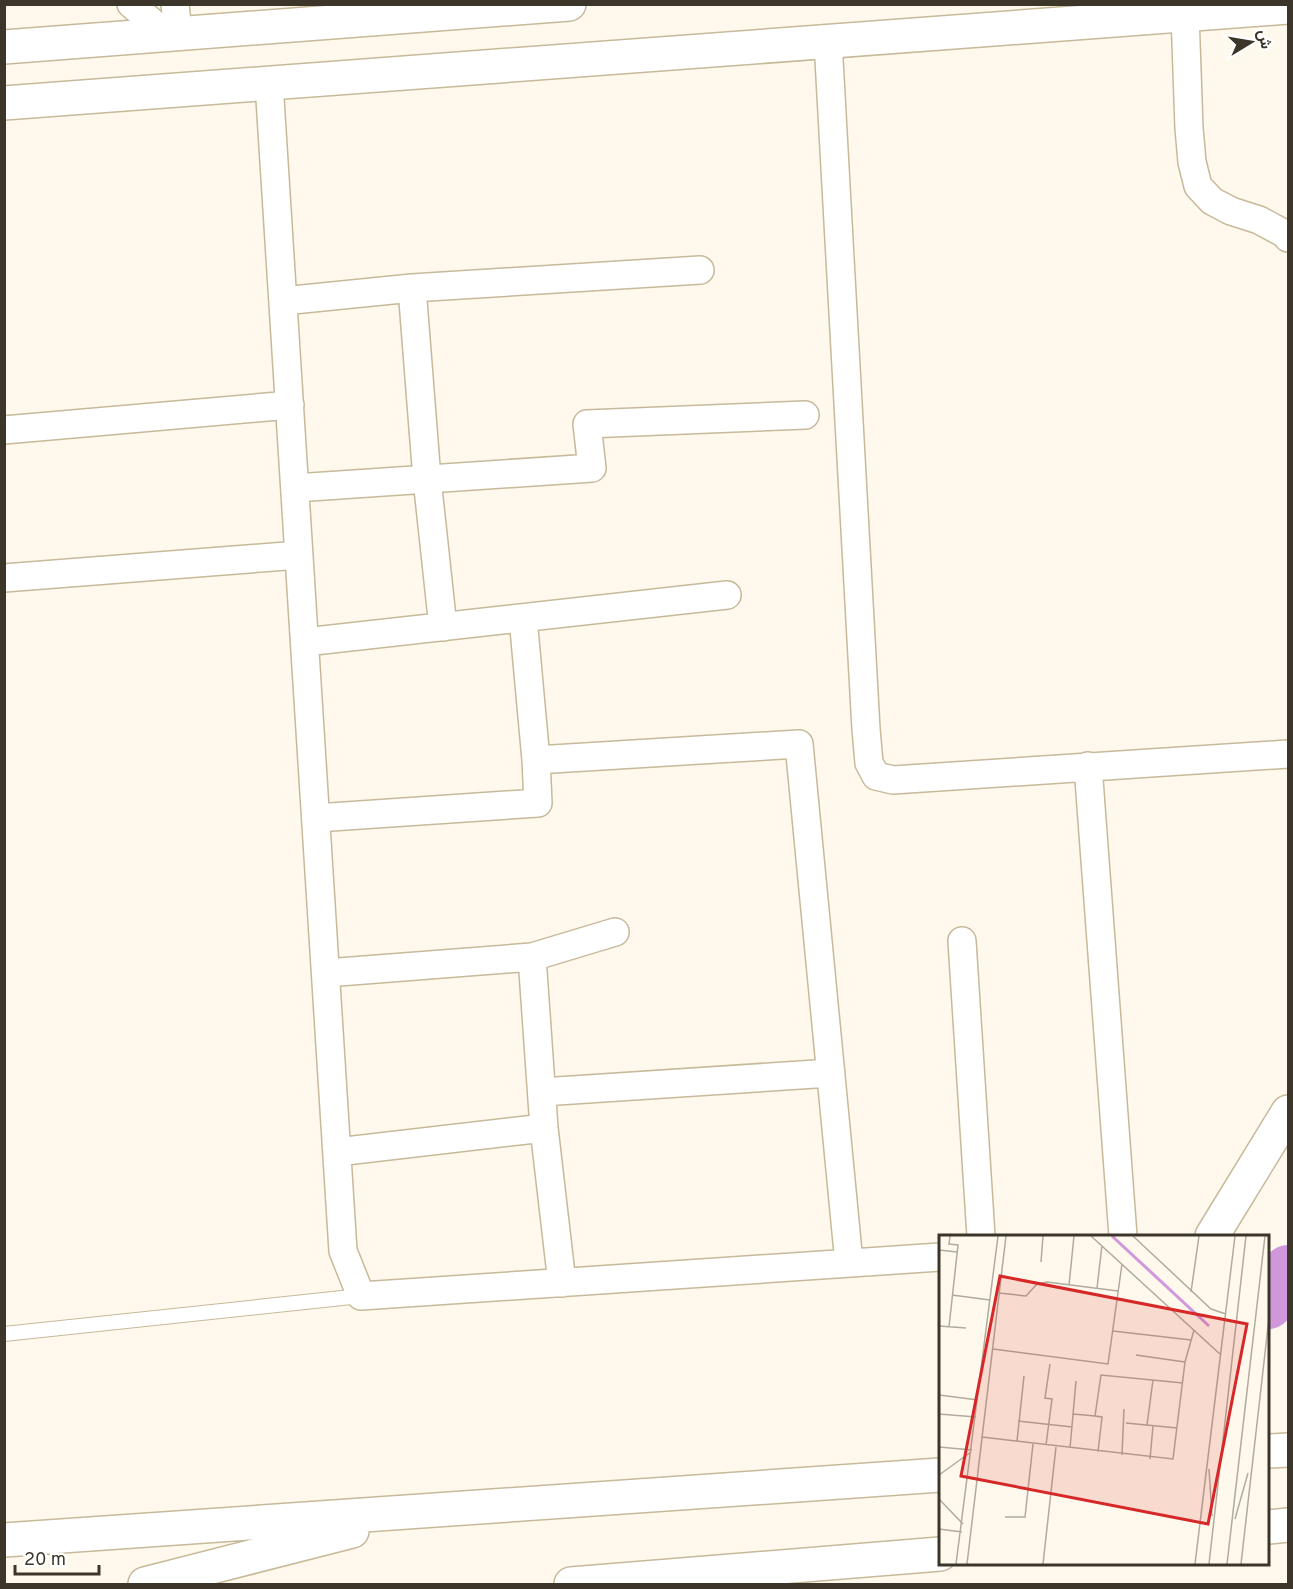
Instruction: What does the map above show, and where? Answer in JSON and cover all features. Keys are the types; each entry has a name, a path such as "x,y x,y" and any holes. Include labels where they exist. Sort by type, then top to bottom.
{"street":[{"path":"131,4 173,24"},
{"path":"4,47 173,24 569,4"},
{"path":"4,103 1288,7"},
{"path":"1185,14 1192,162 1198,186 1212,201 1231,211 1259,220 1287,235 1288,238"},
{"path":"828,41 866,729 869,763 876,776 893,780 1288,754"},
{"path":"269,83 344,1251 361,1296 939,1257"},
{"path":"283,301 412,288 700,270"},
{"path":"412,288 427,479 443,627"},
{"path":"4,430 290,405"},
{"path":"295,488 592,468 587,424 805,415"},
{"path":"4,578 299,555"},
{"path":"305,642 727,595"},
{"path":"316,818 538,803 523,618"},
{"path":"536,760 799,744 849,1263"},
{"path":"1088,766 1123,1235"},
{"path":"326,973 532,957 615,932"},
{"path":"963,941 981,1235"},
{"path":"532,957 544,1128 562,1283"},
{"path":"542,1092 831,1073"},
{"path":"1213,1235 1288,1112"},
{"path":"337,1152 544,1128"},
{"path":"1269,1451 1288,1450"},
{"path":"4,1540 939,1475"},
{"path":"145,1584 429,1511"},
{"path":"1269,1527 1288,1525"},
{"path":"571,1584 939,1554"}],"lane":[{"path":"4,1334 361,1296"}],"waterway":[{"path":"1269,1302 1288,1270"}]}
